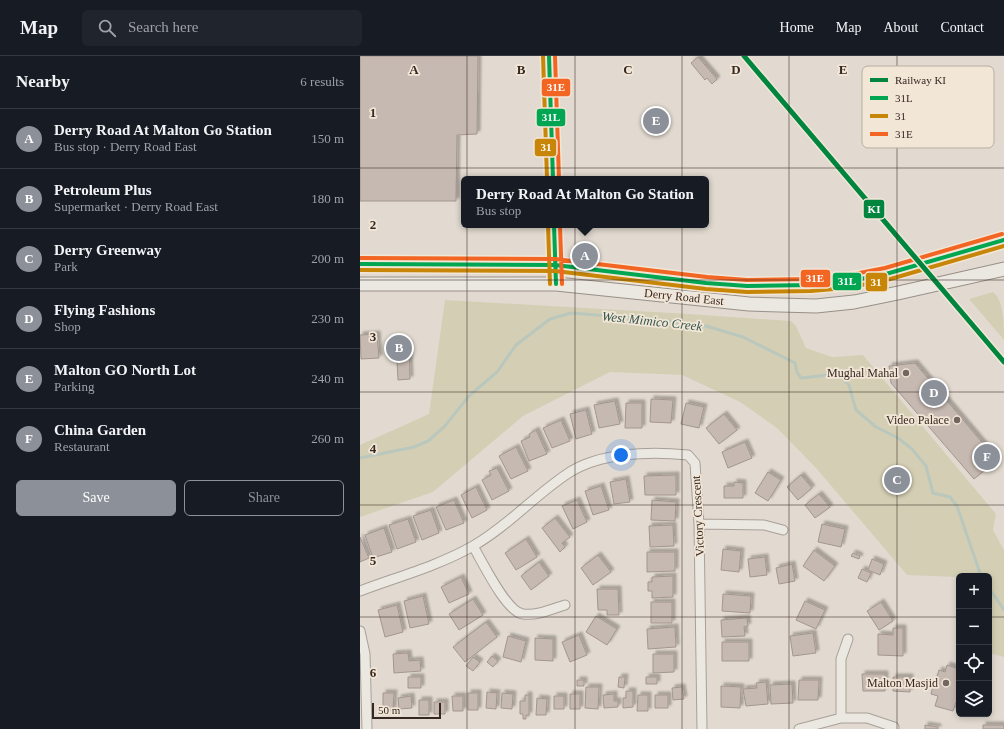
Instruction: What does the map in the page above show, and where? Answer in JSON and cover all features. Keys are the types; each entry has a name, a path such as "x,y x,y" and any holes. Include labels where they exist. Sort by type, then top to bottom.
{"main road":[{"name":"Derry Road East","path":"360,264 555,265 706,283 747,286 811,285 845,282 886,274 1003,244"},
{"name":"Derry Road East","path":"360,284 556,284 741,304 816,306 854,302 1004,269"}],"street":[{"name":"Victory Crescent","path":"360,591 450,557 473,546 508,522 568,473 602,459 621,455 688,455 695,463 700,524 702,729"},
{"path":"700,524 764,525 782,530"},
{"path":"473,546 507,602 521,614 532,614 565,605"},
{"path":"360,631 365,654 367,729"},
{"path":"841,718 841,659 848,639"},
{"path":"799,729 841,718 867,718 894,727"}],"shaded area":[{"path":"993,292 997,296 1001,306 1004,340 969,299"},
{"path":"445,300 791,321 796,326 806,348 832,357 863,355 996,514 993,530 1004,550 1004,657 992,654 992,573 956,573 956,577 907,575 816,468 777,428 740,402 682,375 610,372 523,416 433,492 360,517 360,445 429,414"}],"building":[{"path":"360,56 478,56 477,134 457,135 456,201 360,201"},
{"path":"698,57 717,79 712,84 707,78 705,80 691,63"},
{"path":"377,334 379,358 361,359 360,335"},
{"path":"396,344 409,344 410,379 398,380"},
{"path":"915,363 997,460 974,479 891,383 889,366"},
{"path":"651,399 673,400 671,423 650,422"},
{"path":"615,401 620,424 599,428 594,405"},
{"path":"626,403 642,403 642,428 625,428"},
{"path":"686,403 704,407 699,428 681,424"},
{"path":"586,410 592,434 576,439 570,414"},
{"path":"724,414 737,430 719,444 706,428"},
{"path":"561,420 570,441 552,448 543,428"},
{"path":"536,430 547,454 529,461 521,441 530,437 529,434"},
{"path":"745,442 752,458 728,468 722,452"},
{"path":"516,447 528,471 511,479 499,456"},
{"path":"497,468 509,491 492,500 482,480 491,475 489,471"},
{"path":"768,472 781,480 768,501 755,493"},
{"path":"676,475 676,495 645,495 644,476"},
{"path":"801,475 812,488 798,500 787,487"},
{"path":"626,479 630,502 614,504 610,482"},
{"path":"734,482 743,483 743,498 724,498 724,486 734,486"},
{"path":"601,486 609,510 593,515 585,491"},
{"path":"476,487 487,510 472,518 461,495"},
{"path":"819,494 830,507 815,518 805,505"},
{"path":"454,500 464,523 446,530 436,507"},
{"path":"577,500 587,522 573,529 562,506"},
{"path":"652,500 676,502 675,521 651,520"},
{"path":"431,510 439,533 422,540 413,516"},
{"path":"555,518 570,537 562,543 565,547 560,552 542,528"},
{"path":"408,519 416,542 397,549 389,525"},
{"path":"822,524 845,529 841,547 818,542"},
{"path":"673,525 674,546 650,547 649,526"},
{"path":"384,528 392,552 373,558 365,535"},
{"path":"360,537 369,558 360,562"},
{"path":"526,539 537,557 516,570 505,553"},
{"path":"723,549 741,551 739,572 721,570"},
{"path":"814,550 835,566 824,581 803,566"},
{"path":"647,552 675,552 675,571 647,572"},
{"path":"853,553 860,556 859,559 851,556"},
{"path":"598,555 611,572 593,585 581,568"},
{"path":"765,557 767,575 750,577 748,559"},
{"path":"872,559 884,564 880,575 868,570"},
{"path":"539,562 549,576 531,590 521,576"},
{"path":"792,564 795,581 779,584 776,568"},
{"path":"862,569 871,573 867,582 858,578"},
{"path":"673,576 673,597 652,598 652,591 648,591 648,582 652,582 652,577"},
{"path":"461,577 469,594 449,603 441,587"},
{"path":"597,589 618,589 619,615 607,615 607,610 598,610"},
{"path":"723,594 751,596 750,613 722,611"},
{"path":"423,596 429,624 410,628 404,601"},
{"path":"473,599 483,615 459,630 449,614"},
{"path":"805,601 825,610 816,629 796,620"},
{"path":"651,602 672,602 672,623 651,623"},
{"path":"881,602 893,621 879,630 867,611"},
{"path":"397,605 403,632 385,637 378,610"},
{"path":"596,616 617,629 607,645 586,632"},
{"path":"747,618 748,626 744,627 745,636 722,637 721,620"},
{"path":"486,622 497,637 465,662 453,647"},
{"path":"675,627 676,647 648,649 647,629"},
{"path":"893,628 903,628 903,656 878,655 878,634 893,635"},
{"path":"813,633 816,653 793,656 790,636"},
{"path":"579,635 587,655 570,662 562,642"},
{"path":"508,636 526,641 521,662 503,657"},
{"path":"535,638 553,639 553,661 535,660"},
{"path":"722,642 749,642 749,661 722,661"},
{"path":"408,653 409,661 420,660 421,671 394,673 393,654"},
{"path":"653,654 674,654 674,672 653,673"},
{"path":"492,656 498,661 493,667 487,662"},
{"path":"473,657 480,662 473,671 466,666"},
{"name":"Malton Masjid","path":"947,665 956,668 956,702 953,711 935,706 938,696 931,694 935,677 937,677 939,670 945,672"},
{"path":"862,674 885,674 885,691 863,691"},
{"path":"408,677 421,677 421,688 408,688"},
{"path":"619,677 625,677 624,688 618,687"},
{"path":"646,677 657,677 657,684 646,684"},
{"path":"893,677 910,677 910,692 893,691"},
{"path":"577,680 584,680 584,686 577,686"},
{"path":"799,680 819,680 818,700 798,700"},
{"path":"766,682 768,704 746,706 743,689 757,688 756,683"},
{"path":"792,684 793,703 771,704 770,685"},
{"path":"721,686 741,687 740,708 721,707"},
{"path":"586,687 599,687 598,709 585,708"},
{"path":"682,687 684,699 673,700 672,688"},
{"path":"626,691 633,691 633,707 623,708 623,698 626,698"},
{"path":"487,692 497,693 496,709 486,708"},
{"path":"383,693 394,693 393,710 383,710"},
{"path":"468,693 478,693 478,710 468,710"},
{"path":"502,693 513,694 512,709 501,708"},
{"path":"570,694 580,694 580,709 570,709"},
{"path":"614,694 614,701 618,701 618,707 604,708 603,695"},
{"path":"525,695 529,695 529,715 526,715 526,719 523,719 523,714 520,714 520,701 525,701"},
{"path":"638,695 648,695 648,711 637,711"},
{"path":"655,695 668,695 668,708 655,708"},
{"path":"411,696 412,708 399,709 398,698"},
{"path":"452,696 463,696 463,711 453,711"},
{"path":"554,696 564,696 564,709 554,709"},
{"path":"537,698 547,699 546,715 536,715"},
{"path":"419,700 429,700 429,715 419,715"},
{"path":"434,702 445,702 445,714 434,714"},
{"path":"925,725 938,727 938,729 925,729"},
{"path":"983,725 1004,725 1004,729 983,729"}],"waterway":[{"name":"West Mimico Creek","path":"360,458 414,447 428,441 444,427 469,396 497,372 516,345 550,319 571,313 660,320 706,326 743,337 795,363 797,372 801,378 838,374 849,385 856,410 876,427 898,438 912,449 926,466 933,493 950,497 957,506 980,573"},
{"name":"West Mimico Creek","path":"992,592 1004,610"}],"rail line":[{"name":"KI","path":"744,56 1004,362"}],"transit line":[{"name":"31","path":"543,56 547,176"},
{"name":"31L","path":"549,56 553,176"},
{"name":"31E","path":"555,56 559,176"},
{"name":"31","path":"548,228 550,284"},
{"name":"31L","path":"554,228 556,284"},
{"name":"31E","path":"560,228 562,284"},
{"name":"31E","path":"360,258 555,259 707,277 747,280 811,279 844,276 885,268 1002,234"},
{"name":"31L","path":"360,264 555,265 706,283 747,286 811,285 845,282 886,274 1004,240"},
{"name":"31","path":"360,270 555,271 706,289 747,292 811,291 846,288 887,280 1004,246"}],"place":[{"name":"Malton GO North Lot","path":"656,121"},
{"name":"Derry Road At Malton Go Station","path":"585,256"},
{"name":"Petroleum Plus","path":"399,348"},
{"name":"Mughal Mahal","path":"906,373"},
{"name":"Flying Fashions","path":"934,393"},
{"name":"Video Palace","path":"957,420"},
{"name":"China Garden","path":"987,457"},
{"name":"Derry Greenway","path":"897,480"},
{"name":"Malton Masjid","path":"946,683"}]}
